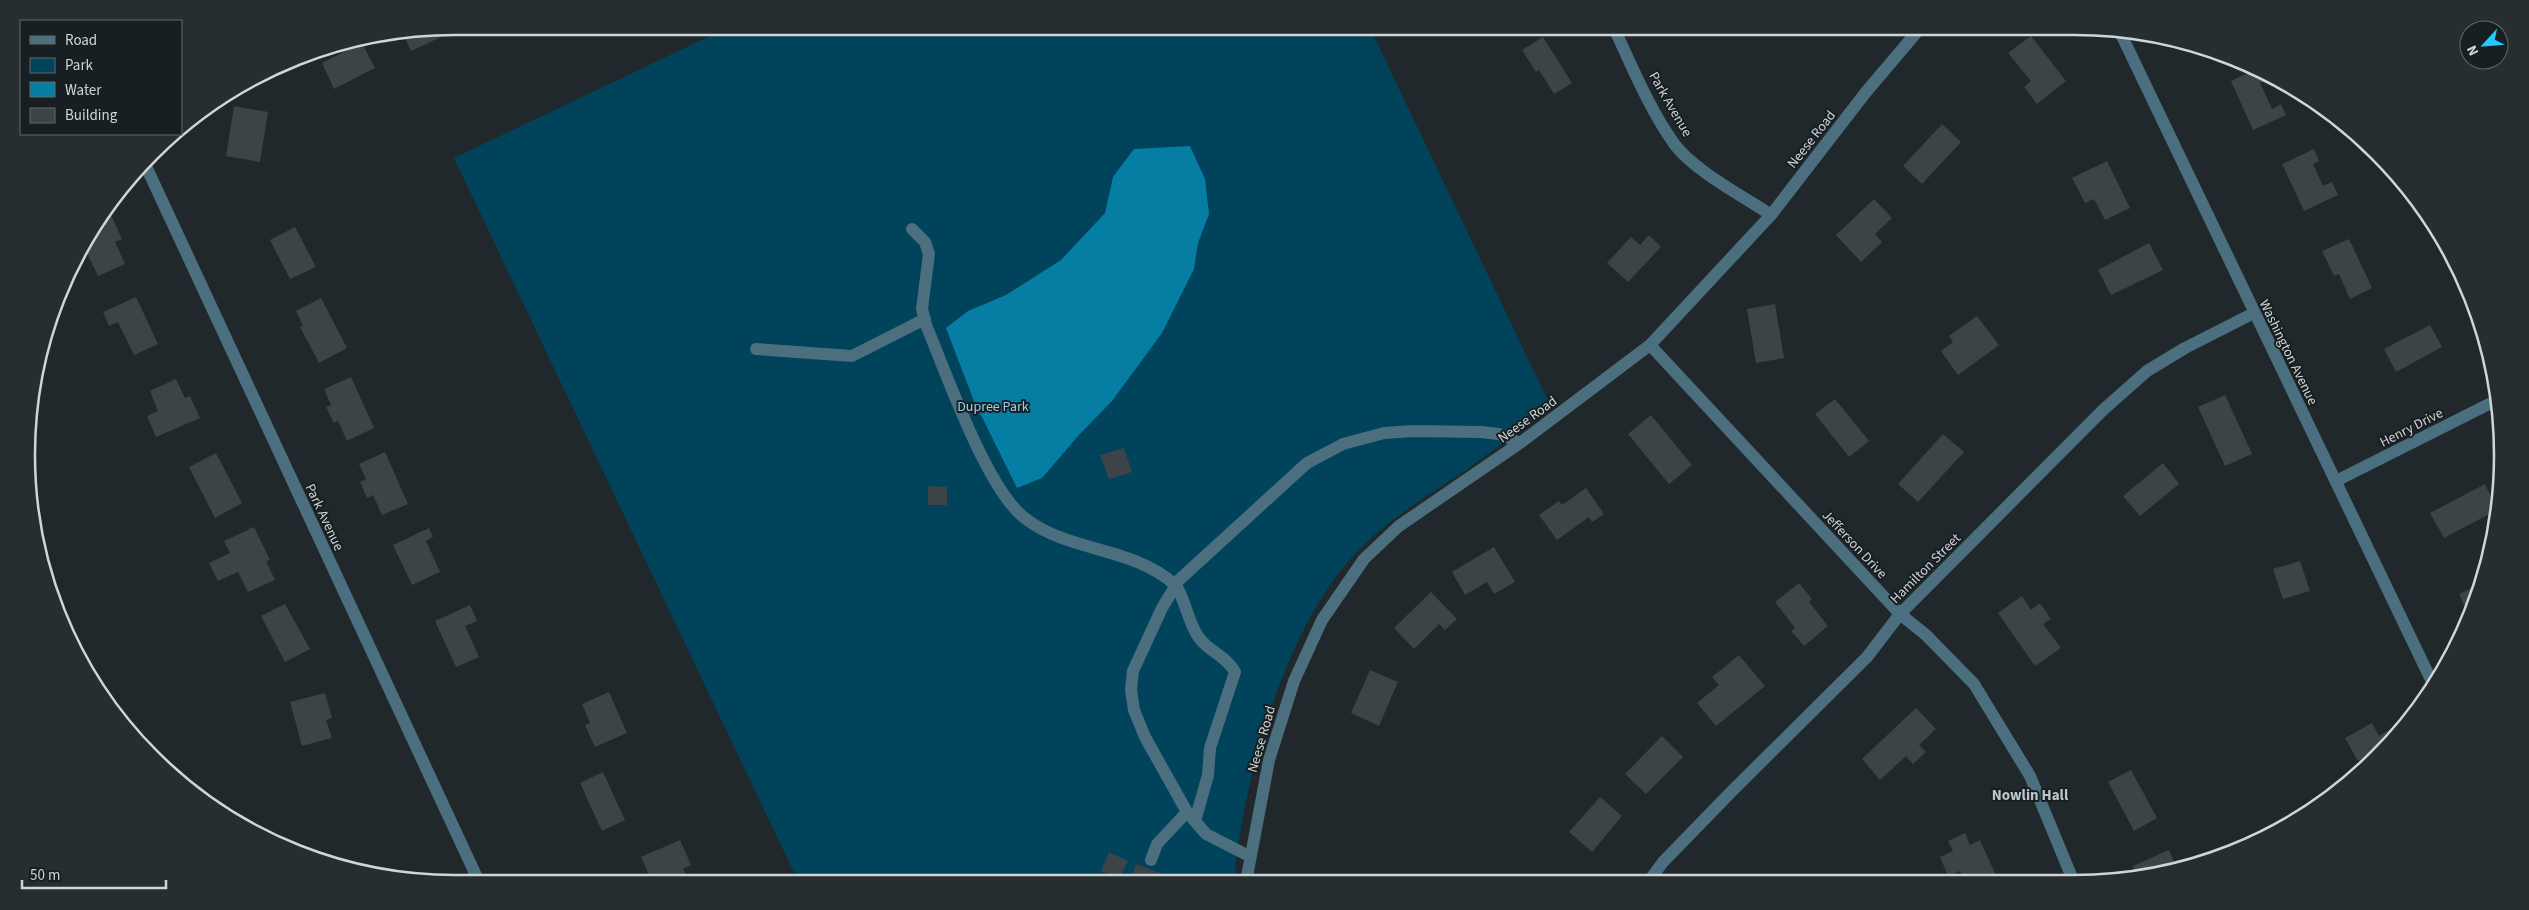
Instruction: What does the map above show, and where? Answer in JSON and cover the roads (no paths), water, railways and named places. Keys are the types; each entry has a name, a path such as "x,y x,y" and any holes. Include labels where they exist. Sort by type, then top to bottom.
{"street":[{"name":"Park Avenue","path":"1617,35 1653,107 1676,146 1702,170 1771,215"},
{"name":"Neese Road","path":"1247,875 1269,760 1294,681 1322,620 1364,559 1400,526 1520,443 1650,346 1771,215 1866,92 1914,35"},
{"name":"Washington Avenue","path":"2123,38 2430,677"},
{"name":"Park Avenue","path":"147,169 476,875"},
{"path":"912,229 924,242 929,254 922,310 924,319 989,470 1005,497 1025,519 1050,533 1156,571 1176,586 1191,624 1200,639 1229,662 1235,672 1210,748 1208,775 1191,816 1157,844 1151,860"},
{"name":"Hamilton Street","path":"1653,875 1663,862 1867,657 1900,614 2103,410 2147,371 2184,348 2254,313"},
{"path":"756,349 852,356 924,319"},
{"name":"Jefferson Drive","path":"1650,346 1900,614 1926,635 1974,684 2030,776 2071,875"},
{"name":"Henry Drive","path":"2336,481 2490,403"},
{"path":"1249,856 1206,834 1191,816 1145,737 1134,710 1131,690 1133,671 1162,608 1176,586 1307,463 1343,444 1384,433 1413,431 1499,434 1520,443"}],"water":[{"path":"1190,146 1205,179 1209,214 1198,243 1194,269 1162,333 1112,401 1078,436 1042,478 1017,488 974,401 946,328 968,311 1006,295 1061,260 1105,213 1113,177 1134,149"}],"district":[{"name":"Nowlin Hall","path":"2030,795"}],"park label":[{"name":"Dupree Park","path":"993,406"}]}
